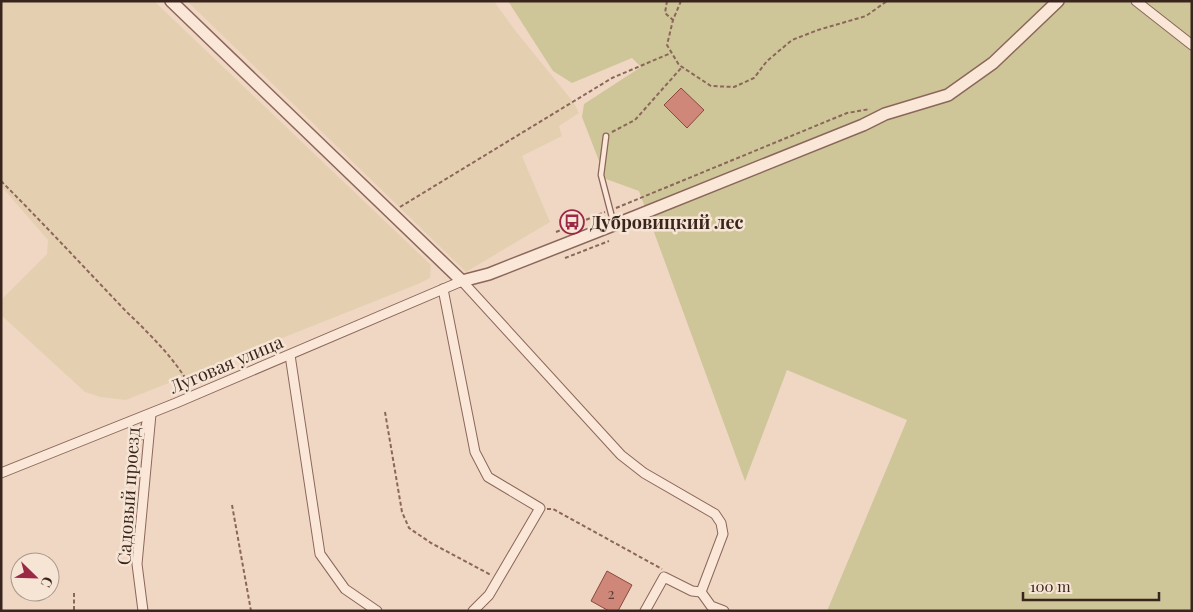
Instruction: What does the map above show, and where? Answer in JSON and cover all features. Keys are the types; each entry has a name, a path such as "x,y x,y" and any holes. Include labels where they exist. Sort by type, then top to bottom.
{"street":[{"path":"171,1 462,281 621,454 644,473 715,514 721,523 722,534 701,592"},
{"path":"462,281 489,274 614,225 885,114 948,95 993,63 1058,1"},
{"path":"1136,1 1192,45"},
{"name":"Луговая улица","path":"1,473 190,397 462,281"},
{"path":"443,289 475,452 488,477 540,508 489,595 473,611"},
{"path":"290,354 320,554 344,589 377,611"},
{"name":"Садовый проезд","path":"143,611 137,564 148,414"},
{"path":"645,611 664,577 692,591 701,592"},
{"path":"701,592 710,606 724,611"}],"lane":[{"path":"606,136 601,175 614,225"},
{"path":"141,438 148,414"}],"path":[{"path":"668,1 665,13 673,20"},
{"path":"681,1 673,20 667,45 671,53 679,65 711,86 734,87 754,78 767,61 792,40 866,16 887,1"},
{"path":"390,213 612,78 671,53"},
{"path":"606,136 636,120 682,67"},
{"path":"556,232 847,114 873,109"},
{"path":"1,181 34,213 164,350 189,384 188,393 190,397"},
{"path":"565,258 609,241"},
{"path":"385,412 402,512 408,528 431,543 498,578"},
{"path":"232,505 251,611"},
{"path":"540,508 553,509 662,569 664,577"},
{"path":"74,594 74,611"}],"shaded area":[{"path":"1,1 154,1 431,265 430,278 126,400 100,397 85,392 1,315 1,300 47,254 48,240 1,186"},
{"path":"187,1 494,1 514,29 574,103 579,113 559,126 562,136 522,156 550,222 466,272"},
{"path":"508,1 1192,1 1192,611 827,611 907,420 787,370 745,481 639,191 606,179 582,117 584,104 641,67 632,58 572,83 553,71"}],"building":[{"path":"681,88 704,110 687,128 664,105"},
{"path":"607,571 632,585 618,611 609,611 591,601"}],"place":[{"name":"Дубровицкий лес","path":"572,222"}]}
